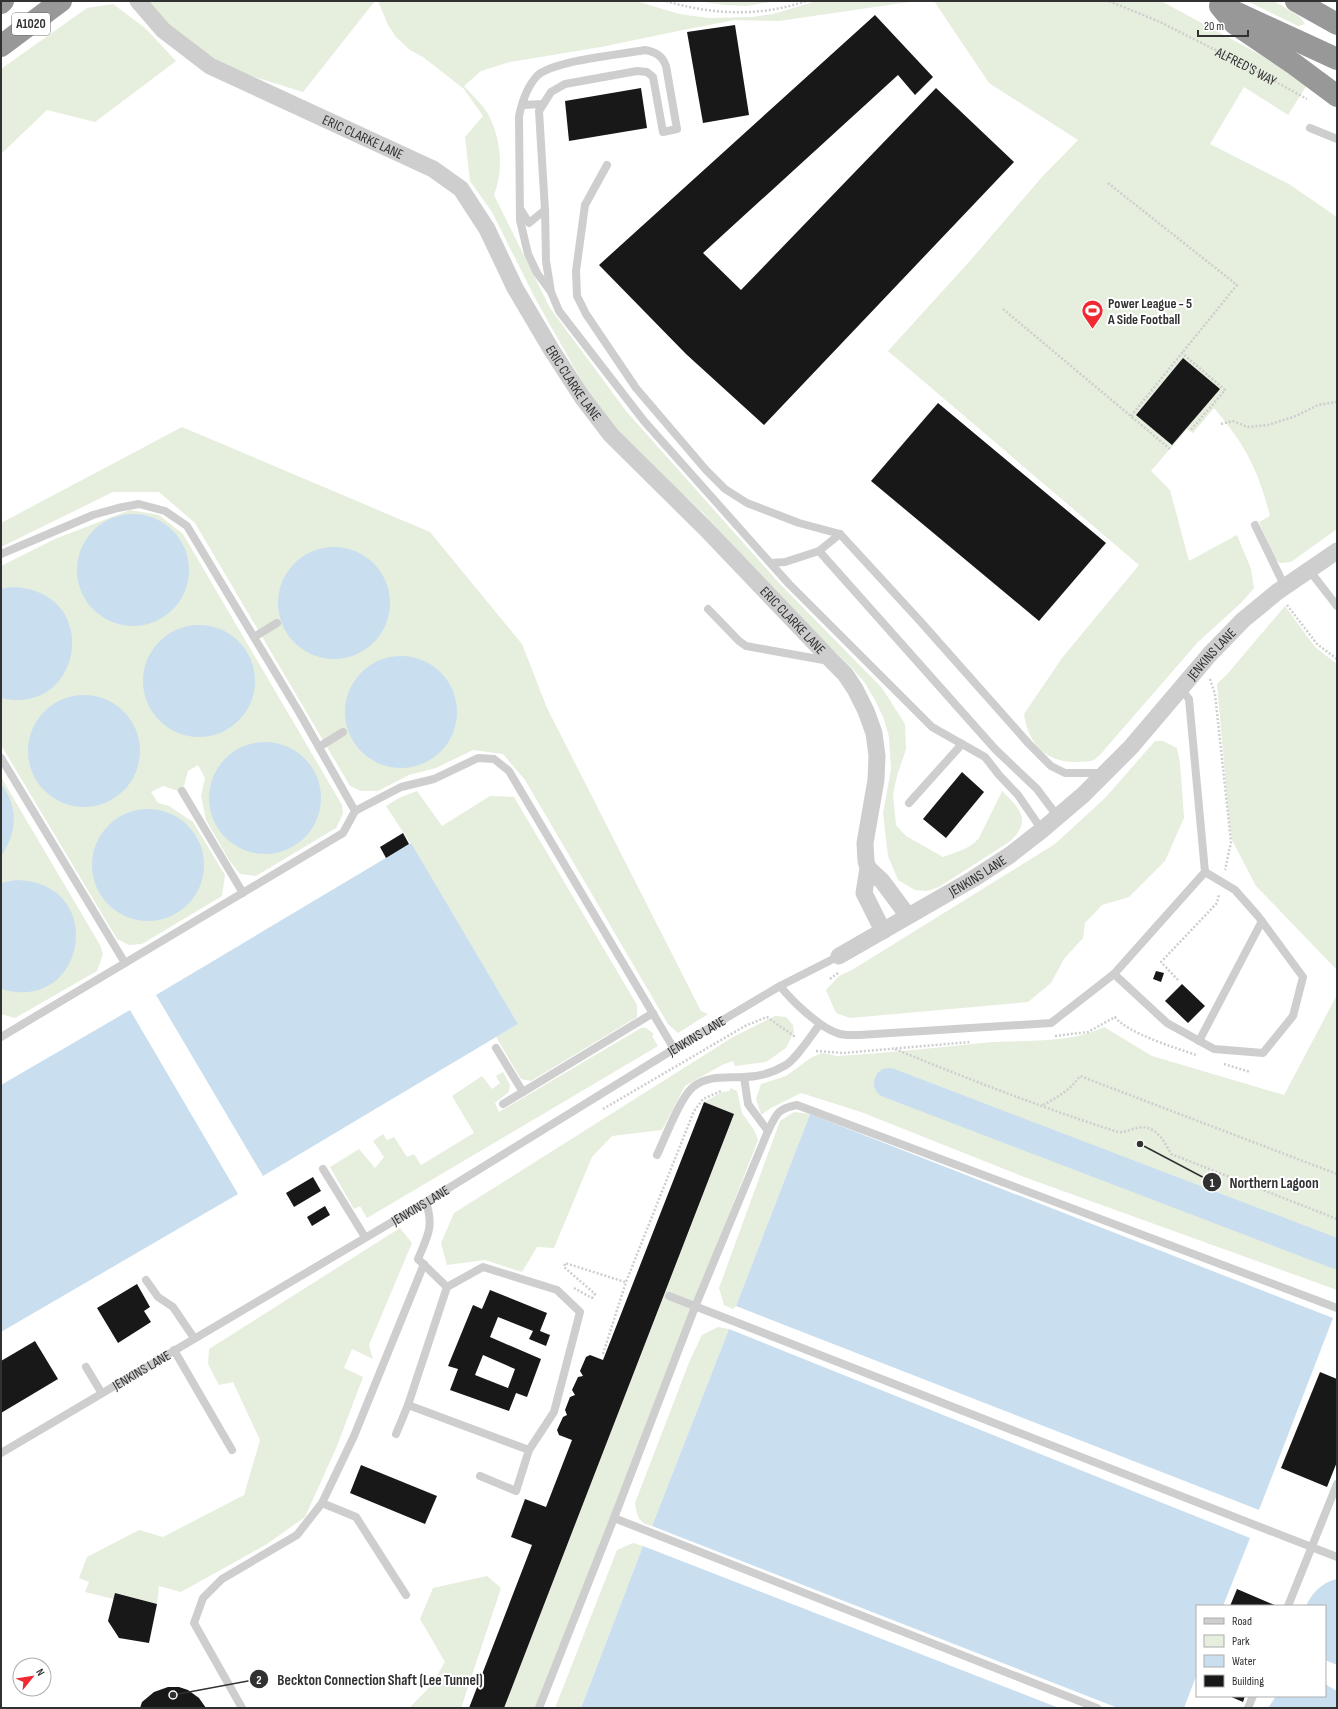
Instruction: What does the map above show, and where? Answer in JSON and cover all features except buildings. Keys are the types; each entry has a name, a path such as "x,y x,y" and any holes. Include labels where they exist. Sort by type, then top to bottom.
{"highway":[{"name":"A1020","path":"1,46 61,1"},
{"path":"1296,1 1337,24"},
{"path":"1215,3 1268,26 1337,59"},
{"path":"1215,3 1236,24 1337,96"}],"street":[{"name":"ERIC CLARKE LANE","path":"138,1 163,30 179,44 210,66 433,169 461,189 486,229 515,288 551,349 582,397 610,434 705,528 845,674 855,689 866,711 874,733 878,756 876,780 865,842 868,868 864,893 883,931"},
{"name":"JENKINS LANE","path":"839,956 973,879 1010,855 1058,817 1106,773 1131,747 1180,688 1243,620 1285,587 1337,551"},
{"path":"868,868 882,881 908,916"}],"lane":[{"path":"551,292 546,261 545,210 539,111 551,92 565,84 637,71 647,72 653,77 663,132 677,129 664,59 654,52 644,50 551,67 538,76 525,96 519,116 520,220 528,254 536,273 551,292 560,311 644,421 734,524 789,584 932,727 985,757 999,775 1018,795 1042,830"},
{"path":"525,96 523,105 543,104"},
{"path":"1310,128 1337,139"},
{"path":"607,166 585,205 576,271 577,296 586,314 636,388 706,470 725,489 747,503 799,523 840,534 920,621 1029,744 1051,766 1065,773 1106,773"},
{"path":"521,210 529,222 545,210"},
{"path":"1,554 93,515 140,504 165,511 187,526 319,747 355,811"},
{"path":"1255,525 1285,587"},
{"path":"771,563 785,562 819,551 840,534"},
{"path":"819,551 995,748 1037,789 1058,817"},
{"path":"1309,570 1337,606"},
{"path":"708,609 739,642 746,646 832,661"},
{"path":"254,637 278,623"},
{"path":"780,986 792,1002 820,1024 836,1033 859,1035 1051,1023 1114,974 1204,872 1189,699 1180,688"},
{"path":"319,747 343,732"},
{"path":"909,803 962,744"},
{"path":"1,758 125,963"},
{"path":"2,1035 343,833 355,811 401,787 434,779 478,758 494,759 509,771 674,1049"},
{"path":"182,791 243,893"},
{"path":"1114,974 1166,1024 1198,1041 1214,1049 1263,1053 1294,1016 1303,977 1262,921 1235,890 1204,872"},
{"path":"1198,1041 1262,921"},
{"name":"JENKINS LANE","path":"1,1453 101,1392 426,1202 674,1049 780,986 839,956"},
{"path":"503,1104 653,1013"},
{"path":"658,1155 683,1101 693,1087 710,1079 725,1076 744,1078 764,1075 786,1066 820,1024"},
{"path":"496,1048 523,1092"},
{"path":"744,1078 748,1104 768,1131"},
{"path":"539,1708 695,1307 768,1131 776,1115 783,1108 797,1105 1337,1308"},
{"path":"323,1169 365,1237"},
{"path":"426,1202 431,1229 418,1258 446,1287"},
{"path":"242,1708 194,1623 203,1598 222,1579 297,1535 322,1503 354,1436 424,1264"},
{"path":"396,1434 408,1405 446,1287 483,1267 557,1290 580,1312 554,1412 529,1450 516,1491 480,1476"},
{"path":"146,1280 158,1297 173,1308 194,1338"},
{"path":"669,1296 1337,1557"},
{"path":"174,1350 232,1450"},
{"path":"86,1367 101,1392"},
{"path":"408,1405 529,1450"},
{"path":"1288,1605 1337,1484"},
{"path":"322,1503 356,1517 406,1595"},
{"path":"614,1518 1097,1708"},
{"path":"1248,1708 1253,1697"}],"path":[{"path":"666,1 708,10 740,14 793,6 806,1"},
{"name":"ALFRED'S WAY","path":"1109,1 1160,22 1247,66 1313,103"},
{"path":"1108,183 1237,285 1131,416"},
{"path":"1002,309 1170,449"},
{"path":"1182,353 1225,390 1190,431"},
{"path":"1221,424 1233,421 1248,427 1268,425 1296,416 1318,404 1337,402"},
{"path":"1291,610 1317,644 1337,659"},
{"path":"1118,1021 1132,1030 1200,1056"},
{"path":"887,1046 1043,1106 1121,1133 1139,1127 1152,1128 1165,1143 1171,1154 1337,1219"},
{"path":"1221,1063 1250,1072"},
{"path":"604,1354 626,1282 694,1111 703,1099 727,1088 725,1076"},
{"path":"1043,1106 1073,1086 1080,1076 1337,1174"},
{"path":"550,1288 556,1277 592,1298 595,1294 564,1267 565,1263 626,1282"}],"green space":[{"path":"146,1 375,1 303,92 235,71 185,41"},
{"path":"378,1 636,1 679,14 709,18 752,17 773,14 816,1 916,1 779,21 735,20 601,47 510,62 481,71 464,86 488,114 496,133 500,154 500,165 494,195 550,308 626,411 780,584 882,688 905,724 906,749 893,794 896,825 906,836 943,857 967,848 979,838 1002,791 1018,809 1022,822 1021,828 1009,842 939,887 927,891 915,890 898,880 888,856 883,813 891,769 889,737 884,719 865,683 852,668 781,599 704,514 612,428 584,385 536,300 492,212 470,181 465,137 483,116 464,89 423,57 410,50 396,37 388,25"},
{"path":"697,1 777,1 746,6"},
{"path":"934,1 1161,1 1261,55 1307,85 1288,115 1244,87 1210,144 1289,184 1337,217 1337,529 1291,562 1280,563 1274,558 1259,522 1270,516 1261,485 1250,459 1235,434 1214,408 1193,433 1187,429 1151,471 1170,490 1189,561 1237,535 1251,569 1254,588 1242,602 1198,642 1103,752 1091,761 1078,762 1057,759 1040,750 1034,743 1026,725 1024,714 1062,658 1139,565 888,351 969,262 1042,177 1078,140 989,83"},
{"path":"1247,1 1274,1 1299,16 1305,24 1298,26"},
{"path":"113,4 145,28 176,61 95,122 47,110 1,154 1,69 87,8"},
{"path":"182,427 430,532 522,644 547,708 701,1011 708,1014 678,1033 668,1024 525,780 503,754 473,750 436,768 409,775 378,791 361,791 350,786 195,523 159,492 113,492 1,547 1,523"},
{"path":"130,510 159,515 183,534 342,805 343,814 336,828 256,876 240,874 229,860 206,820 201,796 205,778 198,765 188,771 184,786 178,791 163,786 151,792 158,803 169,806 193,822 225,875 222,896 142,944 129,945 117,939 1,745 1,566 55,539"},
{"path":"1285,606 1315,647 1337,664 1337,970 1256,886 1232,840 1229,820 1217,684"},
{"path":"1155,741 1163,741 1177,748 1180,763 1184,818 1165,861 1129,897 1102,905 1085,923 1083,938 1064,959 1051,983 1028,1002 850,1018 836,1013 826,990 839,976 852,970 1055,844 1106,797"},
{"path":"1,777 100,945 103,954 97,971 15,1018 1,1014"},
{"path":"417,791 442,826 490,796 514,797 637,1005 637,1017 531,1081 521,1079 496,1037 518,1024 411,844 386,806 399,798"},
{"path":"1337,995 1337,1290 1024,1177 861,1112 801,1093 771,1108 761,1115 756,1099 761,1084 786,1076 812,1057 823,1053 837,1056 982,1043 1060,1039 1090,1033 1104,1027 1152,1056 1284,1095"},
{"path":"775,1016 786,1017 793,1025 794,1032 786,1048 766,1062 735,1066 733,1061 722,1065 685,1086 662,1130 612,1136 592,1157 554,1248 537,1247 522,1272 485,1260 447,1265 441,1243 454,1213 733,1037"},
{"path":"641,1028 646,1028 654,1034 652,1036 658,1046 367,1218 360,1206 354,1209 330,1167 359,1149 375,1168 384,1157 373,1141 383,1134 387,1140 394,1137 407,1157 414,1154 421,1165 474,1133 452,1096 482,1076 492,1089 500,1083 496,1076 503,1072 510,1085 509,1092 495,1103 499,1112"},
{"path":"731,1088 737,1091 742,1113 754,1130 758,1140 537,1708 504,1708 734,1115 704,1102 722,1092 729,1091"},
{"path":"794,1112 810,1114 736,1306 733,1309 724,1305 719,1288 780,1121"},
{"path":"400,1228 412,1243 369,1345 373,1359 352,1349 344,1368 363,1377 337,1446 305,1517 267,1544 181,1592 159,1586 157,1604 116,1593 114,1599 85,1592 89,1582 79,1578 87,1557 139,1530 163,1537 244,1495 260,1440 233,1382 219,1385 208,1364 209,1349"},
{"path":"718,1327 729,1329 652,1526 647,1525 639,1518 635,1503 690,1360 702,1335"},
{"path":"633,1543 643,1546 581,1708 555,1708 617,1550"},
{"path":"487,1576 501,1588 461,1708 409,1708 430,1687 445,1662 420,1619 433,1588"}],"water":[{"path":"133,514 155,518 173,530 185,548 189,570 185,592 173,610 155,622 133,626 111,622 93,610 81,592 77,570 81,548 93,530 111,518"},
{"path":"334,547 356,551 374,563 386,581 390,603 386,625 374,643 356,655 334,659 312,655 294,643 282,625 278,603 282,581 294,563 312,551"},
{"path":"11,587 41,593 60,608 70,628 72,651 65,672 50,689 29,699 1,698 1,589"},
{"path":"199,625 221,629 239,641 251,659 255,681 251,703 239,721 221,733 199,737 177,733 159,721 147,703 143,681 147,659 159,641 177,629"},
{"path":"401,656 423,660 441,672 453,690 457,712 453,734 441,752 423,764 401,768 379,764 361,752 349,734 345,712 349,690 361,672 379,660"},
{"path":"84,695 106,699 124,711 136,729 140,751 136,773 124,791 106,803 84,807 62,803 44,791 32,773 28,751 32,729 44,711 62,699"},
{"path":"265,742 287,746 305,758 317,776 321,798 317,820 305,838 287,850 265,854 243,850 225,838 213,820 209,798 213,776 225,758 243,746"},
{"path":"1,784 11,802 14,820 10,838 1,856"},
{"path":"148,809 170,813 188,825 200,843 204,865 200,887 188,905 170,917 148,921 126,917 108,905 96,887 92,865 96,843 108,825 126,813"},
{"path":"411,843 518,1024 263,1176 156,995"},
{"path":"16,880 46,886 65,902 75,922 75,945 68,966 52,983 30,992 1,989 1,883"},
{"path":"130,1010 238,1194 1,1332 1,1085"},
{"path":"810,1114 1333,1318 1259,1510 736,1306"},
{"path":"729,1329 1250,1538 1223,1605 1196,1605 1196,1677 1184,1708 1118,1708 652,1526"},
{"path":"643,1546 1059,1708 581,1708"},
{"path":"1337,1579 1337,1665 1326,1660 1326,1605 1307,1605 1311,1597 1322,1585"},
{"path":"1326,1685 1337,1691 1337,1708 1268,1708 1275,1697 1326,1697"}],"waterway":[{"path":"889,1083 1337,1254"}],"place":[{"name":"Power League - 5 A Side Football","path":"1093,330"},
{"name":"Northern Lagoon","path":"1140,1144"},
{"name":"Beckton Connection Shaft (Lee Tunnel)","path":"173,1695"}]}
